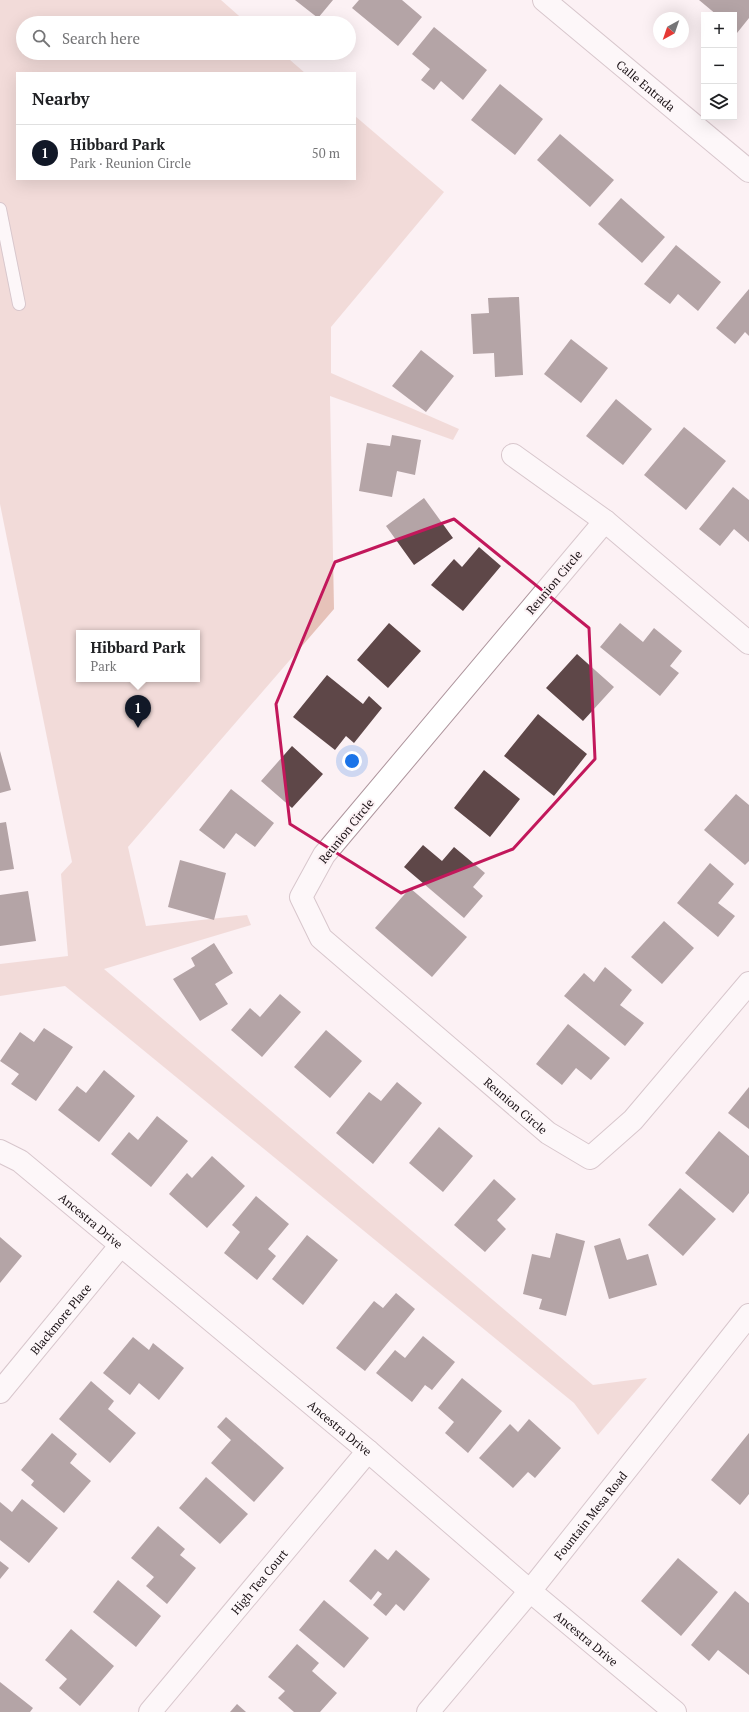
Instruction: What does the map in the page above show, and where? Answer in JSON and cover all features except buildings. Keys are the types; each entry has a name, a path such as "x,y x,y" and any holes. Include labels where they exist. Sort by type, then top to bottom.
{"street":[{"name":"Calle Entrada","path":"544,0 749,171"},
{"path":"513,455 605,521 749,643"},
{"name":"Reunion Circle","path":"605,521 324,855 301,897 321,938 548,1133 590,1158 633,1120 749,983"},
{"name":"Ancestra Drive","path":"0,1151 20,1161 368,1451 530,1591 675,1712"},
{"name":"Blackmore Place","path":"0,1392 121,1245"},
{"name":"Fountain Mesa Road","path":"428,1712 530,1591 749,1315"},
{"name":"High Tea Court","path":"150,1712 368,1451"}],"lane":[{"path":"0,209 19,304"}],"highlighted area":[{"path":"454,519 589,628 595,759 513,849 401,893 290,824 276,704 335,562"}],"shaded area":[{"path":"0,0 221,0 239,16 16,16 16,60 290,60 304,72 16,72 16,180 356,180 356,117 444,192 331,327 331,373 459,429 453,440 330,396 334,609 128,847 146,926 247,915 251,925 104,969 593,1385 647,1378 598,1435 574,1403 65,986 0,996 0,964 68,956 61,874 72,862 0,504"}],"place":[{"name":"Hibbard Park","path":"138,728"}]}
